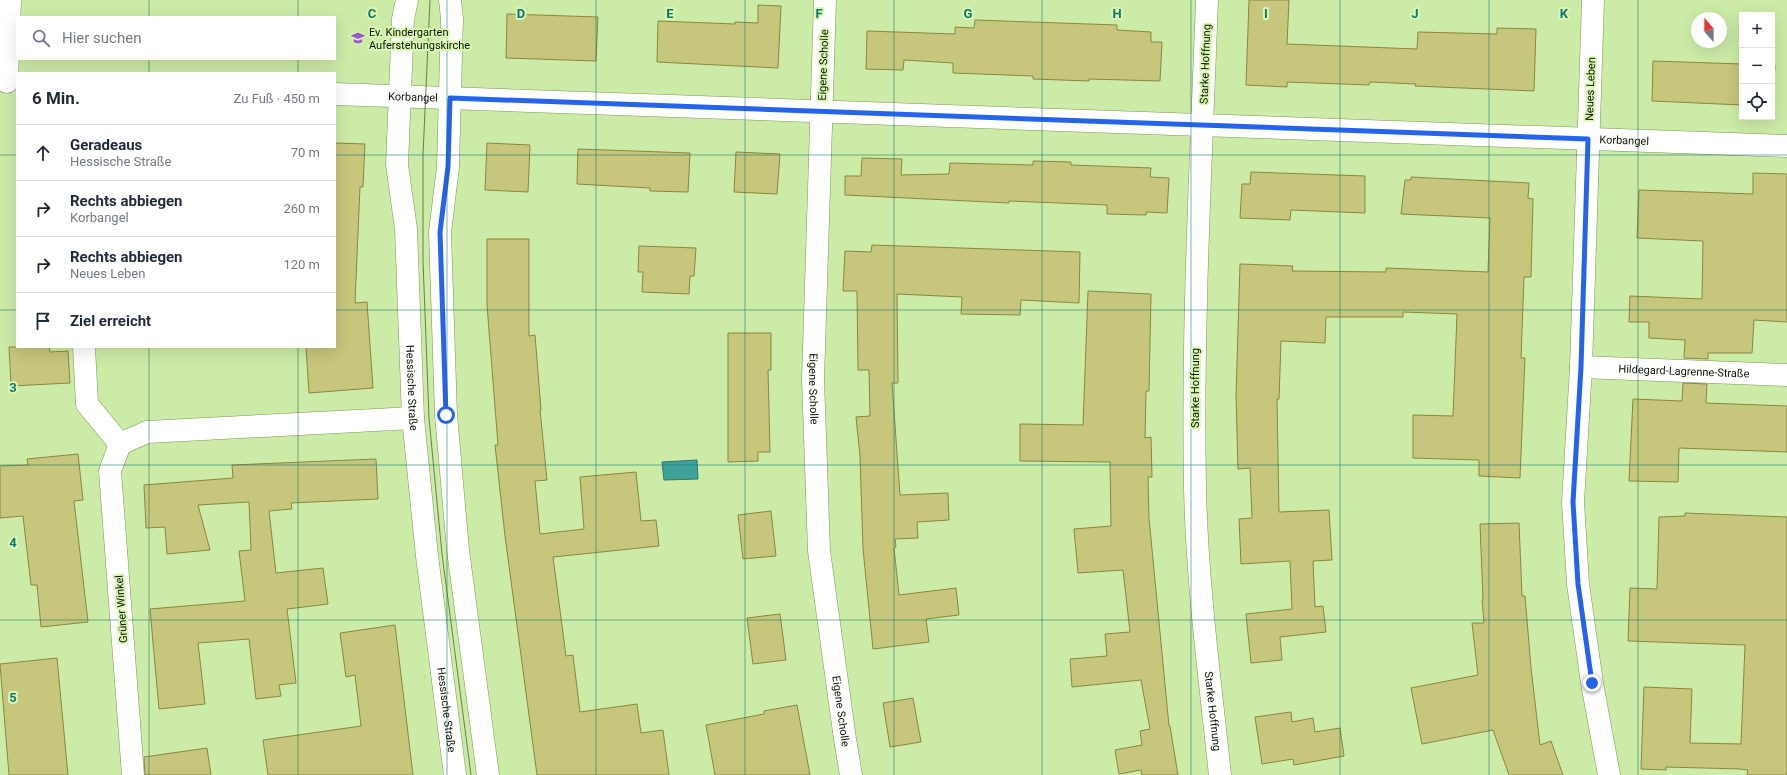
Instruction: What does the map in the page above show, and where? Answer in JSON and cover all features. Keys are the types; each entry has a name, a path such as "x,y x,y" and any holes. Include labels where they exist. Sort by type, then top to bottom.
{"street":[{"path":"8,82 10,0"},
{"name":"Hessische Straße","path":"406,0 403,20 397,165 406,229 413,418 427,556 455,775"},
{"path":"450,0 452,18 448,167 440,232 446,415 458,550 488,775"},
{"name":"Eigene Scholle","path":"825,0 813,379 819,551 844,739 851,775"},
{"name":"Starke Hoffnung","path":"1207,0 1195,334 1195,489 1202,604 1220,775"},
{"name":"Neues Leben","path":"1593,0 1581,367 1573,502 1578,584 1592,683 1609,775"},
{"name":"Korbangel","path":"336,94 1787,146"},
{"path":"84,348 87,404 120,444 147,432 413,418"},
{"name":"Hildegard-Lagrenne-Straße","path":"1581,367 1787,375"},
{"name":"Grüner Winkel","path":"120,444 110,471 133,775"}],"water":[{"path":"697,460 698,479 664,480 662,462"}],"building":[{"path":"1249,0 1289,0 1287,44 1417,49 1418,32 1497,34 1497,28 1536,29 1534,91 1415,86 1416,84 1370,82 1369,85 1287,82 1287,87 1246,85"},
{"path":"758,5 781,6 778,68 657,62 658,21 735,24 735,22 758,23"},
{"path":"507,14 598,17 596,61 506,58"},
{"path":"975,20 1117,25 1117,30 1151,32 1151,42 1162,42 1160,81 1033,79 1033,76 953,73 953,63 904,60 903,70 866,69 867,31 955,34 955,27 974,28"},
{"path":"1653,61 1739,64 1739,105 1652,101"},
{"path":"336,143 365,144 363,187 360,187 355,303 367,302 373,388 309,393 306,348 336,348"},
{"path":"487,143 530,145 528,192 485,190"},
{"path":"578,149 690,153 688,192 650,191 650,188 577,184"},
{"path":"736,152 780,154 777,194 734,192"},
{"path":"862,158 902,159 901,175 949,174 950,163 1033,165 1033,161 1071,162 1071,165 1151,168 1150,177 1169,178 1167,213 1146,212 1146,215 1107,214 1107,205 1009,201 1009,203 845,195 845,176 861,176"},
{"path":"1251,172 1365,176 1365,213 1291,210 1290,220 1240,218 1242,184 1250,184"},
{"path":"1753,173 1787,174 1787,322 1754,320 1752,353 1708,353 1708,359 1684,358 1685,340 1649,338 1649,322 1629,322 1630,296 1702,299 1703,241 1637,238 1639,190 1753,194"},
{"path":"1411,177 1529,183 1528,198 1533,199 1531,277 1524,277 1521,358 1525,358 1520,478 1479,476 1479,460 1413,458 1413,415 1453,416 1457,314 1403,312 1403,317 1326,317 1325,343 1281,341 1279,399 1277,399 1279,512 1329,510 1332,560 1313,561 1315,607 1323,606 1326,632 1280,637 1282,660 1251,663 1246,614 1292,609 1290,561 1241,564 1239,519 1252,518 1250,468 1238,469 1236,395 1240,264 1293,266 1292,271 1386,272 1386,268 1488,272 1490,218 1401,214 1405,180 1411,180"},
{"path":"487,239 529,239 529,336 535,335 540,410 547,480 535,481 540,534 584,529 580,477 636,472 641,521 656,520 659,546 553,557 566,656 573,655 580,712 637,704 641,733 663,730 669,775 537,775 505,536 495,445 498,445 487,305"},
{"path":"872,245 1080,252 1079,303 1021,300 1020,315 961,314 962,297 897,294 898,383 892,383 900,495 948,493 949,520 917,522 918,538 895,539 896,547 894,548 899,595 956,588 959,615 926,619 929,642 873,649 863,549 860,456 856,417 870,416 869,370 858,370 857,291 843,291 845,251 871,252"},
{"path":"639,246 696,248 694,276 690,276 689,294 642,292 643,272 638,272"},
{"path":"1088,291 1151,294 1149,391 1146,391 1145,438 1151,437 1152,477 1148,477 1149,518 1169,726 1178,775 1142,775 1141,770 1119,774 1115,750 1142,745 1140,731 1150,729 1141,680 1072,687 1070,659 1107,656 1105,634 1130,632 1123,570 1078,573 1074,529 1111,526 1110,462 1020,461 1020,424 1083,425"},
{"path":"728,333 771,333 771,370 768,370 770,452 758,452 758,461 728,462"},
{"path":"9,347 49,348 50,352 68,351 70,383 11,386"},
{"path":"1683,383 1707,384 1706,403 1787,406 1787,452 1679,448 1678,482 1629,481 1633,399 1682,401"},
{"path":"78,454 83,500 74,501 88,622 41,627 37,585 31,585 23,516 0,518 0,466 28,465 27,459"},
{"path":"376,459 378,499 291,503 292,509 269,511 276,573 323,568 328,604 287,609 296,683 279,685 281,696 256,699 249,639 198,643 205,704 159,709 150,609 245,601 239,551 251,550 249,502 198,505 210,550 167,554 165,527 146,528 144,485 233,478 232,465"},
{"path":"771,511 776,556 743,559 738,515"},
{"path":"1685,513 1787,517 1787,775 1747,775 1748,770 1740,769 1666,767 1666,770 1641,769 1644,687 1692,689 1690,743 1741,744 1745,645 1628,641 1630,588 1657,589 1659,517 1685,516"},
{"path":"1519,523 1522,596 1525,596 1531,668 1540,745 1551,741 1563,775 1509,775 1493,730 1422,744 1411,688 1478,675 1472,623 1484,623 1480,524"},
{"path":"780,614 786,660 753,664 747,618"},
{"path":"395,625 413,775 268,775 263,740 361,726 355,675 346,677 340,633"},
{"path":"57,658 68,775 9,775 0,664"},
{"path":"913,698 921,742 890,747 883,703"},
{"path":"797,705 810,775 715,775 706,725 764,714 764,711"},
{"path":"1291,712 1292,722 1313,718 1315,732 1340,728 1344,756 1294,765 1293,759 1262,764 1255,717"},
{"path":"207,748 211,775 145,775 144,757"}],"tram line":[{"path":"430,0 423,155 423,261 429,418 442,554 471,775"}],"place":[{"name":"Ev. Kindergarten Auferstehungskirche","path":"358,38"}],"route":[{"path":"446,415 442,337 440,232 448,167 450,98 1588,139 1581,367 1573,502 1578,584 1592,683"}]}
